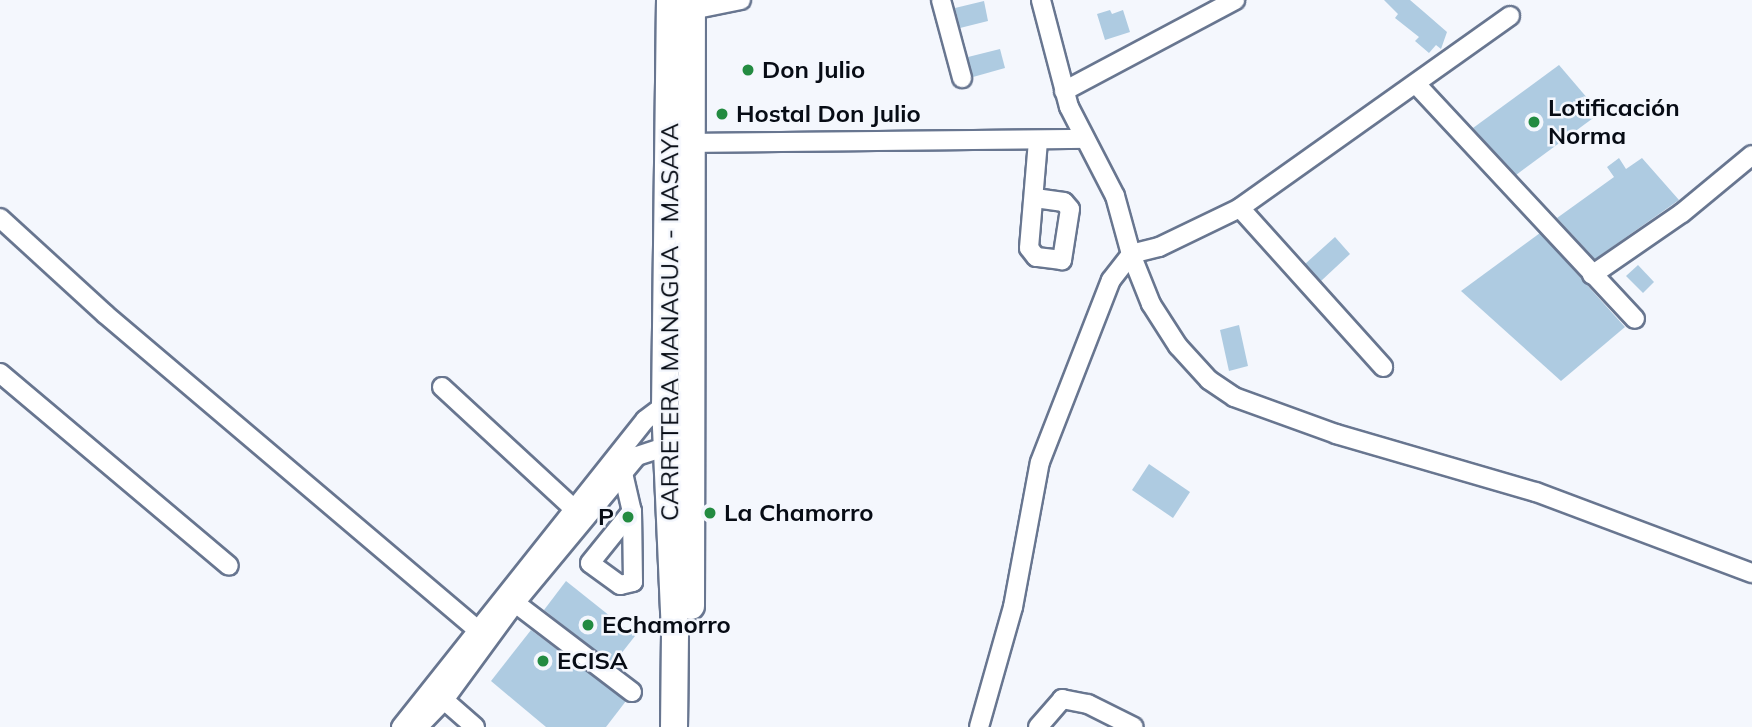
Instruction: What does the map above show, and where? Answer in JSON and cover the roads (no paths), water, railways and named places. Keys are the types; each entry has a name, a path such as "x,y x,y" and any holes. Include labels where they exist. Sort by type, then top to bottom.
{"highway":[{"name":"CARRETERA MANAGUA - MASAYA","path":"685,3 694,143 690,727"},
{"name":"CARRETERA MANAGUA - MASAYA","path":"674,727 675,634 665,405 685,3"}],"street":[{"path":"685,3 741,0"},
{"path":"942,0 961,78"},
{"path":"1041,0 1065,91 1084,139 1115,196 1131,254 1160,321 1209,380 1234,397 1336,433 1536,492 1752,573"},
{"path":"1065,91 1235,0"},
{"path":"979,727 1013,607 1040,462 1111,280 1131,254 1159,247 1240,208 1510,16"},
{"path":"1416,84 1635,319"},
{"path":"694,143 1084,139"},
{"path":"1035,198 1038,140"},
{"path":"1592,275 1682,213 1752,155"},
{"path":"1240,208 1383,367"},
{"path":"0,218 105,314 477,629"},
{"path":"0,373 229,566"},
{"path":"442,387 575,509"},
{"path":"401,727 645,421 665,405"},
{"path":"418,727 444,700 516,603 637,457 667,446"},
{"path":"623,473 632,511"},
{"path":"516,603 632,692"},
{"path":"1038,727 1062,699 1088,704 1133,727"},
{"path":"444,700 475,727"}],"place":[{"name":"Don Julio","path":"748,70"},
{"name":"Hostal Don Julio","path":"722,114"},
{"name":"Lotificación Norma","path":"1534,122"},
{"name":"La Chamorro","path":"710,513"},
{"name":"P","path":"628,517"},
{"name":"EChamorro","path":"588,625"},
{"name":"ECISA","path":"543,661"}]}
